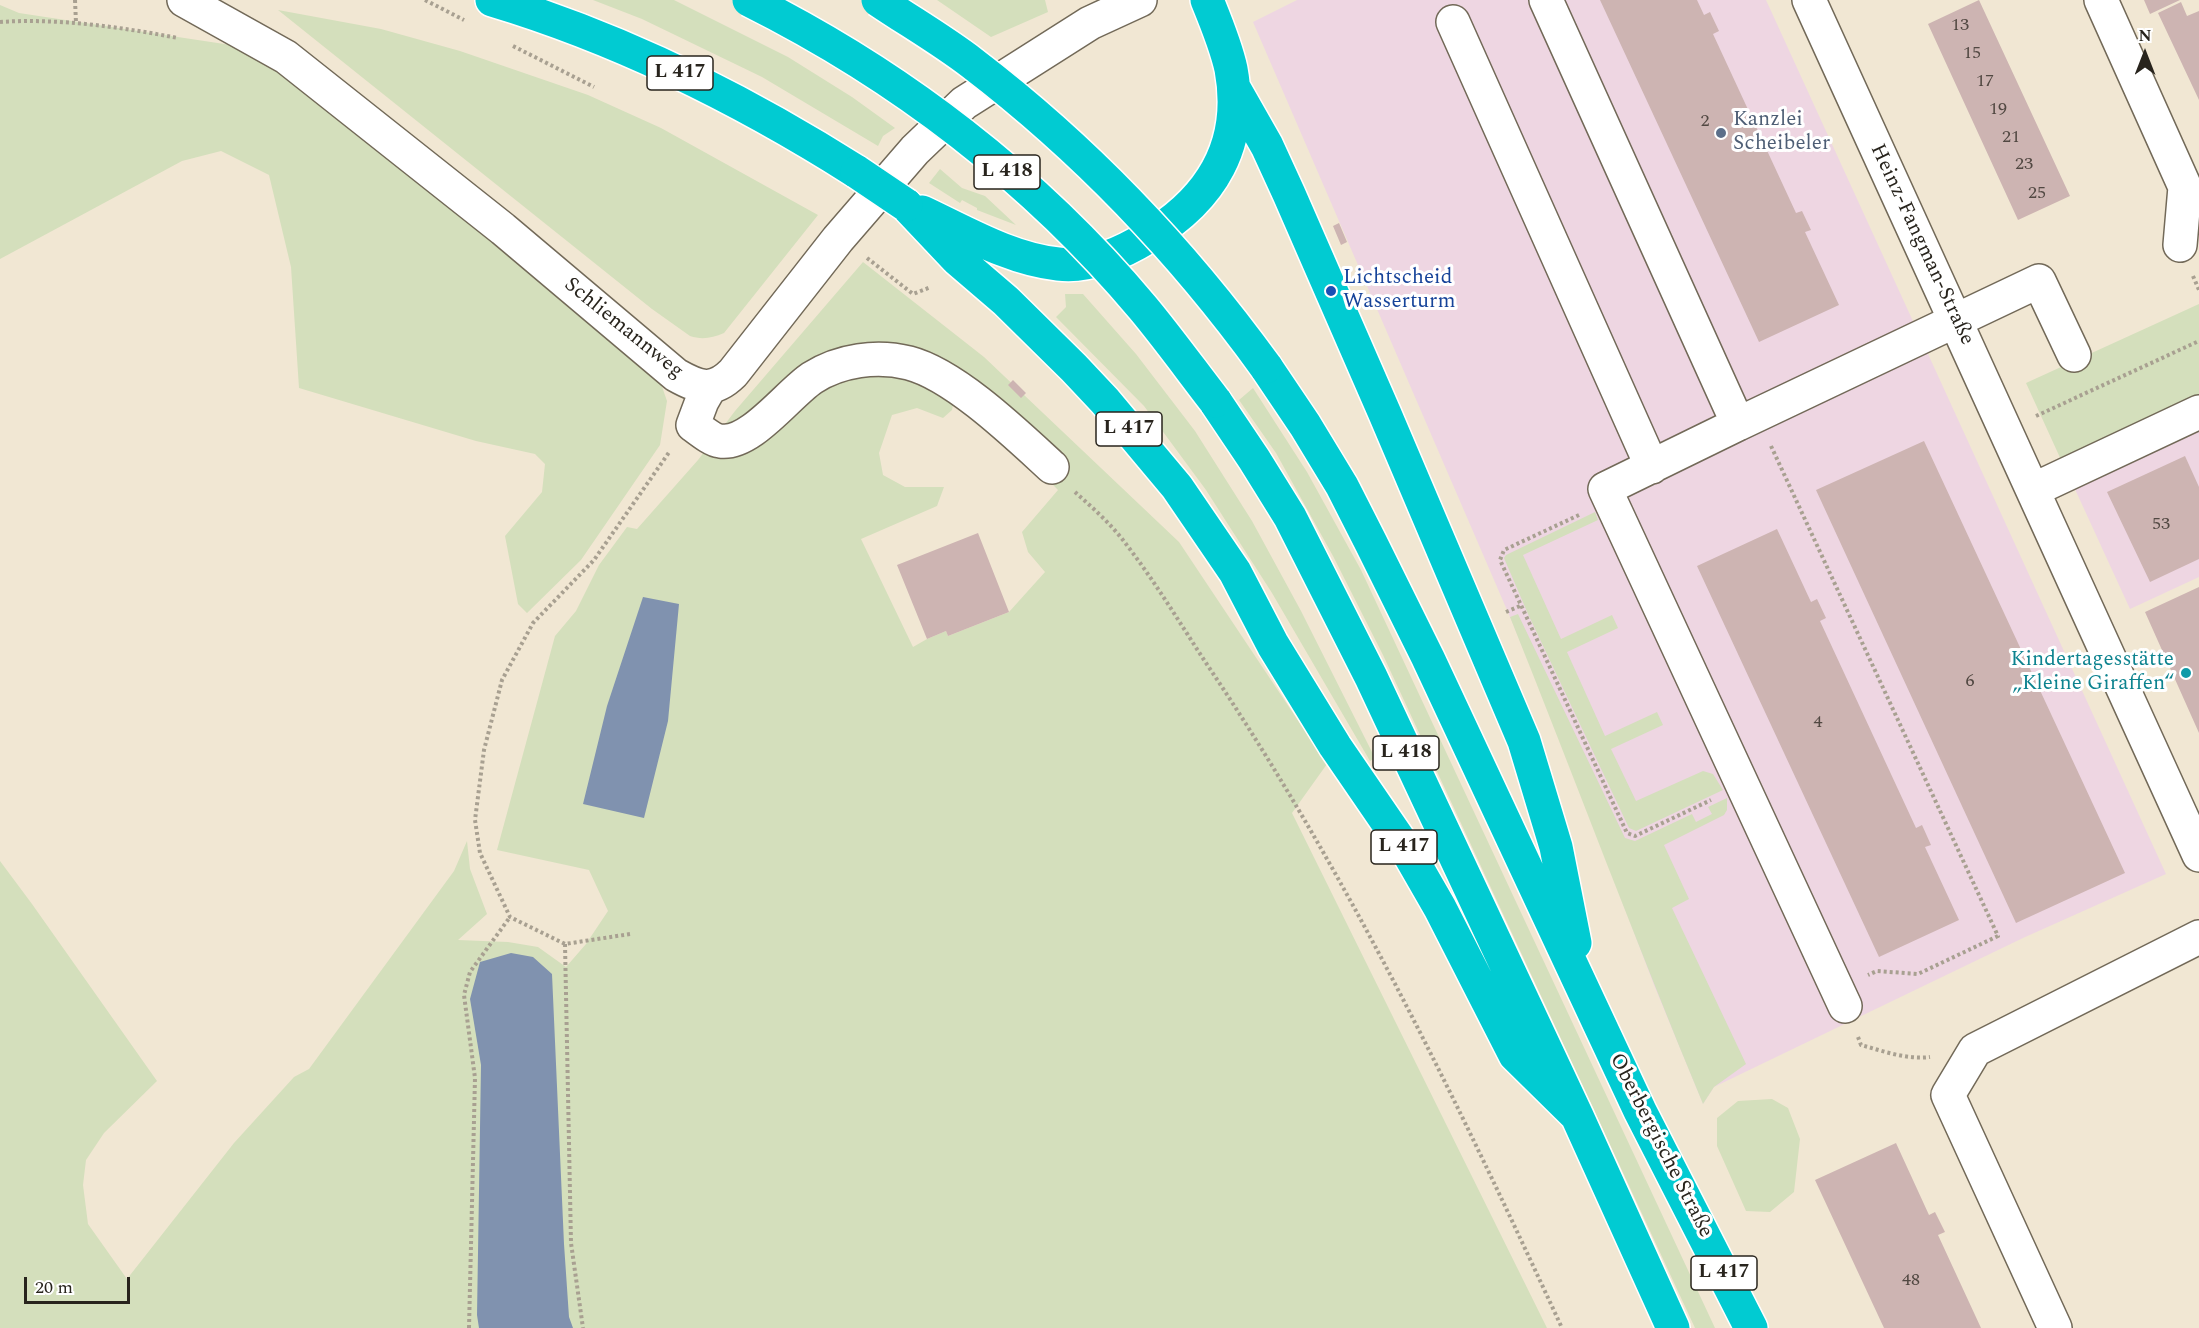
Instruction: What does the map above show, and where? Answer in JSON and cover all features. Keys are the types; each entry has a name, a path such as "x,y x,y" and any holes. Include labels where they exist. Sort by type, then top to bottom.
{"highway":[{"name":"L 417","path":"492,0 548,17 634,51 741,103 805,139 906,205 1004,251 1059,265 1087,262 1111,256 1155,232 1193,202 1215,176 1230,143 1234,88 1226,51 1208,2"},
{"name":"L 418","path":"749,0 843,50 912,96 1005,170 1105,266 1142,307 1215,401 1290,517 1335,605 1577,1116"},
{"name":"L 418","path":"878,0 971,62 1099,172 1187,264 1266,367 1342,486 1371,543 1428,658 1585,995"},
{"name":"L 417","path":"1234,88 1267,146 1390,424 1524,741 1556,847 1585,995"},
{"name":"L 417","path":"906,205 957,259 1006,301 1074,368 1176,487 1235,572 1273,645 1335,746 1409,854 1440,908 1515,1055 1577,1116 1673,1328"},
{"name":"Oberbergische Straße","path":"1585,995 1640,1111 1751,1328"}],"street":[{"name":"Schliemannweg","path":"184,0 286,57 503,230 676,375 710,387 724,382 733,373 838,239 915,150 964,103 1083,11 1140,0"},
{"path":"1546,0 1747,420"},
{"name":"Heinz-Fangman-Straße","path":"1809,0 2199,855"},
{"path":"2101,0 2185,187 2180,245"},
{"path":"1453,22 1652,467"},
{"path":"1841,998 1743,785 1678,652 1605,489 2039,281 2074,355"},
{"path":"710,387 693,425 719,441 737,440 759,426 813,378 839,366 860,360 909,363 939,375 966,394 1052,467"},
{"path":"2033,490 2194,423"},
{"path":"2055,1328 1948,1095 1975,1050 2199,937"}],"path":[{"path":"75,0 76,23"},
{"path":"0,22 66,22 142,31 182,39"},
{"path":"864,255 913,294 931,287"},
{"path":"2006,430 2199,341"},
{"path":"1747,420 1998,936 1918,974 1877,971 1841,998 1861,1045 1917,1059 1975,1050"},
{"path":"630,934 565,944 510,917 480,853 475,820 484,750 502,680 533,623 594,560 668,454"},
{"path":"1052,467 1126,543 1240,714 1329,861 1384,961 1432,1056 1562,1328"},
{"path":"1609,500 1504,550 1500,560 1520,606 1627,832 1635,836 1743,785"},
{"path":"1500,615 1520,606"},
{"path":"469,1328 475,1078 464,995 470,972 510,917"},
{"path":"565,944 571,1243 583,1328"}],"shaded area":[{"path":"1297,0 1766,0 2166,874 2023,938 1714,1087 1703,1104 1510,617 1253,22"},
{"path":"2199,429 2199,577 2130,609 2074,487"}],"green space":[{"path":"593,0 674,0 788,57 852,97 895,128 883,136 878,146 762,77 642,19"},
{"path":"937,0 1045,0 1048,12 991,37"},
{"path":"0,5 19,13 244,47 340,120 658,375 667,401 660,445 581,560 527,613 518,604 505,536 542,492 545,464 535,454 476,441 299,388 291,267 269,175 221,151 182,161 0,259"},
{"path":"278,10 381,29 460,51 588,95 661,128 818,215 724,333 707,338 690,336 652,309"},
{"path":"940,169 962,188 985,196 1016,225 977,210 962,200 960,203 929,183"},
{"path":"863,262 984,357 1179,542 1327,764 1292,813 1547,1328 0,1328 0,861 157,1081 104,1133 86,1160 83,1185 88,1224 127,1279 234,1143 294,1077 309,1069 454,871 467,841 470,869 487,914 458,940 508,942 538,947 566,967 586,944 608,911 589,870 497,850 555,636 576,611 599,565 627,527 637,529 698,460 735,411","holes":["954,400 1023,454 1058,490 1022,532 1028,552 1045,572 1009,612 948,636 946,631 913,647 861,539 937,506 944,487 905,487 883,475 879,453 892,415 917,408 943,418 952,410"]},
{"path":"1065,294 1083,294 1136,354 1195,431 1252,521 1301,611 1375,758 1370,761 1272,593 1206,490 1144,406 1056,317 1066,307"},
{"path":"2199,304 2199,397 2062,462 2026,383"},
{"path":"1253,388 1307,472 1361,570 1715,1328 1695,1328 1383,655 1333,556 1276,453 1239,400"},
{"path":"1595,512 1598,520 1523,555 1561,639 1612,615 1618,628 1567,652 1605,736 1657,712 1663,725 1611,749 1636,801 1703,771 1713,774 1723,790 1636,831 1629,828 1504,558"},
{"path":"1518,614 1625,838 1635,841 1692,814 1696,822 1712,814 1708,807 1727,798 1727,810 1724,815 1664,845 1689,899 1672,908 1746,1064 1714,1087 1703,1104 1510,617"},
{"path":"1772,1099 1788,1108 1800,1139 1794,1192 1770,1212 1746,1211 1717,1146 1717,1118 1738,1101"}],"water":[{"path":"643,597 679,604 668,721 644,818 583,804 607,706"},
{"path":"511,953 533,957 552,974 564,1244 569,1317 573,1328 479,1328 477,1315 481,1065 470,999 480,962"}],"building":[{"path":"1600,0 1697,0 1704,15 1710,12 1719,31 1713,34 1796,213 1802,211 1811,230 1805,232 1839,305 1759,342"},
{"path":"1979,0 2070,196 2018,220 1928,24"},
{"path":"2144,0 2180,0 2150,14"},
{"path":"2181,2 2187,16 2199,11 2199,100 2158,13"},
{"path":"1339,223 1347,242 1341,245 1333,226"},
{"path":"1013,380 1026,393 1021,398 1008,385"},
{"path":"1924,441 2125,873 2016,923 1816,490"},
{"path":"2185,456 2199,487 2199,559 2150,582 2107,492"},
{"path":"1777,529 1811,602 1817,599 1826,618 1820,621 1916,828 1922,825 1931,845 1925,847 1959,920 1879,957 1697,566"},
{"path":"978,533 1009,612 948,636 946,631 927,639 897,565"},
{"name":"Kindertagesstätte „Kleine Giraffen“","path":"2199,587 2199,733 2145,612"},
{"path":"1896,1143 1929,1215 1935,1212 1945,1232 1938,1235 1981,1328 1884,1328 1815,1180"}],"place":[{"name":"Kanzlei Scheibeler","path":"1721,133"},
{"name":"Lichtscheid Wasserturm","path":"1331,291"},
{"name":"Kindertagesstätte „Kleine Giraffen“","path":"2186,673"}]}
